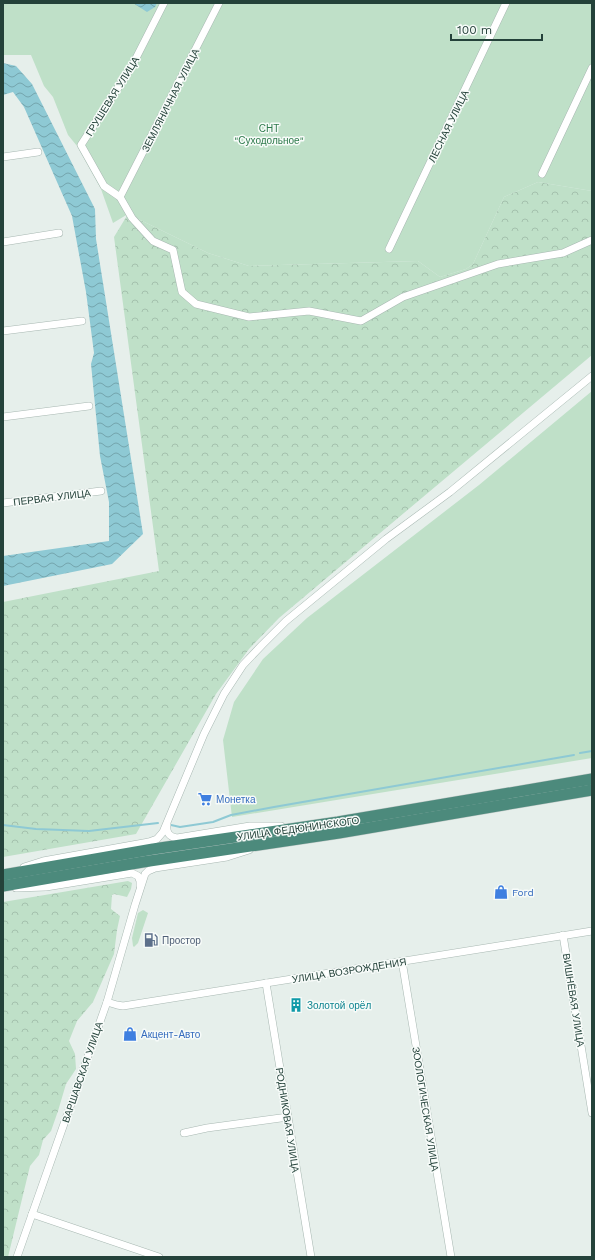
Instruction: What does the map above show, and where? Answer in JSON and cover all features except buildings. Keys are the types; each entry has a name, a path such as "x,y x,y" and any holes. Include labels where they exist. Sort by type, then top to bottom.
{"highway":[{"name":"УЛИЦА ФЕДЮНИНСКОГО","path":"3,875 153,849 307,826 592,779"},
{"name":"УЛИЦА ФЕДЮНИНСКОГО","path":"3,887 143,862 346,832 592,790"}],"street":[{"name":"ГРУШЕВАЯ УЛИЦА","path":"120,197 104,186 81,145 132,66 164,3"},
{"name":"ЗЕМЛЯНИЧНАЯ УЛИЦА","path":"120,197 219,3"},
{"name":"ЛЕСНАЯ УЛИЦА","path":"389,250 506,3"},
{"path":"542,174 592,68"},
{"path":"3,157 38,152"},
{"path":"120,197 132,218 153,241 173,250 182,292 196,304 249,317 309,311 361,321 403,297 498,264 563,253 592,240"},
{"path":"3,242 59,233"},
{"path":"3,331 82,321"},
{"path":"3,875 43,861 154,841 160,836 204,734 224,694 243,665 286,621 358,561 450,492 592,376"},
{"path":"3,417 90,406"},
{"name":"ПЕРВАЯ УЛИЦА","path":"3,503 101,491"},
{"path":"167,821 167,829 169,834 177,838 250,826 307,826"},
{"name":"ВАРШАВСКАЯ УЛИЦА","path":"17,1257 107,1002 140,886 145,874 152,869 227,857 274,843"},
{"path":"3,887 46,887 132,873 139,878 140,886"},
{"name":"УЛИЦА ВОЗРОЖДЕНИЯ","path":"107,1002 117,1006 123,1006 592,931"},
{"name":"ВИШНЁВАЯ УЛИЦА","path":"563,935 592,1113"},
{"name":"ЗООЛОГИЧЕСКАЯ УЛИЦА","path":"402,961 451,1257"},
{"name":"РОДНИКОВАЯ УЛИЦА","path":"266,983 311,1257"},
{"path":"184,1133 207,1128 288,1117"},
{"path":"32,1214 159,1257"}],"green space":[{"name":"СНТ \"Суходольное\"","path":"3,3 592,3 592,191 538,182 504,197 473,264 466,269 440,277 418,261 249,266 208,253 128,214 113,223 101,189 77,146 68,135 53,97 44,86 31,55 3,55"},
{"path":"538,182 592,191 592,355 279,618 249,649 216,694 136,834 3,857 3,602 159,571 114,237 128,214 208,253 249,266 418,261 440,277 466,269 473,264 504,197"},
{"path":"592,391 592,758 232,817 223,740 234,702 263,659 307,618 479,485"},
{"path":"128,881 132,883 127,897 114,894 112,895 111,909 120,916 114,954 93,1002 77,1021 69,1041 75,1054 76,1069 66,1084 51,1131 43,1140 39,1155 30,1166 8,1257 3,1257 3,902"},
{"path":"143,910 148,913 138,943 134,947 132,938 138,913"}],"water":[{"path":"133,3 157,3 155,7 147,12"},
{"path":"3,63 16,66 32,84 95,209 96,239 143,534 112,564 3,586 3,556 109,541 109,502 100,456 91,364 94,353 86,292 72,216 24,107 13,92 3,95"}],"waterway":[{"path":"580,753 592,751"},
{"path":"171,825 180,827 213,822 231,815 274,807 574,755"},
{"path":"3,825 36,829 89,831 158,823"}],"place":[{"name":"Монетка","path":"205,799"},
{"name":"Ford","path":"501,892"},
{"name":"Простор","path":"151,940"},
{"name":"Золотой орёл","path":"296,1005"},
{"name":"Акцент-Авто","path":"130,1034"}]}
